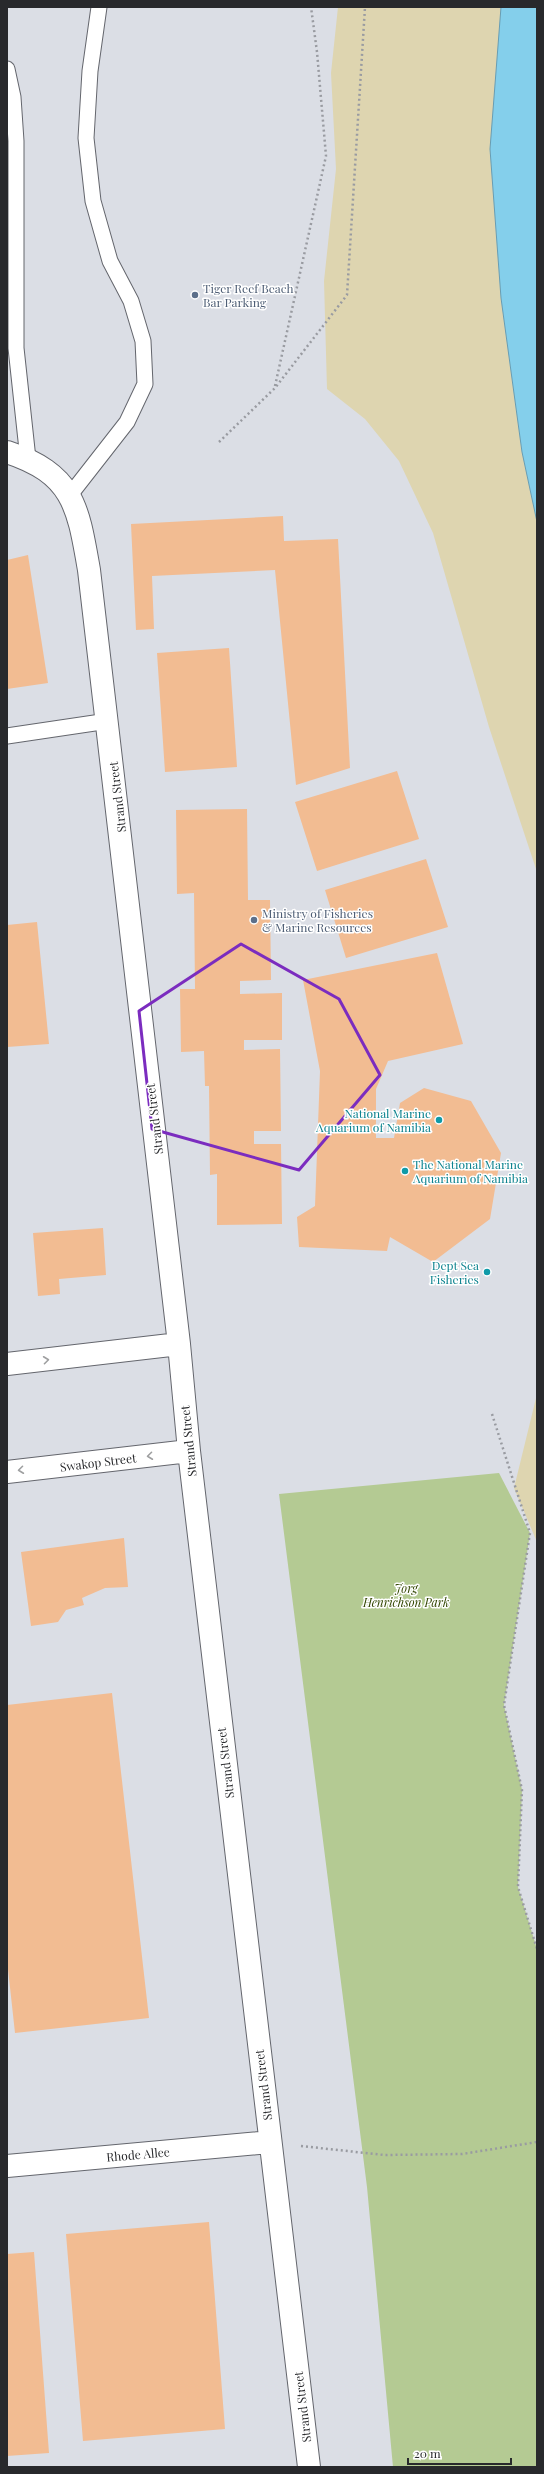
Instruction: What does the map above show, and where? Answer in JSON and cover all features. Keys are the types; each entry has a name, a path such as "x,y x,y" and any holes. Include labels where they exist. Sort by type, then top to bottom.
{"street":[{"name":"Strand Street","path":"7,452 28,459 55,476 70,495 82,528 89,570 108,721 179,1344 189,1451 309,2467"},
{"path":"7,1364 179,1344"},
{"name":"Swakop Street","path":"7,1472 189,1451"},
{"name":"Rhode Allee","path":"7,2166 270,2142"}],"lane":[{"path":"70,495 127,422 145,384 143,341 131,301 110,261 93,201 86,138 90,71 98,7"},
{"path":"7,69 13,97 16,141 16,348 28,459"},
{"path":"7,736 108,721"}],"path":[{"path":"275,388 326,156 317,52 311,7"},
{"path":"219,442 275,388 347,295 365,7"},
{"path":"492,1414 530,1533 504,1705 522,1790 518,1887 537,1949"},
{"path":"270,2142 384,2155 462,2154 537,2142"}],"highlighted area":[{"path":"241,944 339,999 380,1075 299,1170 152,1129 139,1011"}],"green space":[{"name":"Jorg Henrichson Park","path":"499,1473 530,1533 504,1705 522,1790 518,1887 537,1949 537,2467 393,2467 367,2187 279,1494"}],"sand":[{"path":"338,7 501,7 490,149 501,298 522,452 537,522 537,872 489,727 433,533 399,461 365,419 327,389 324,281 336,169 331,73"},
{"path":"537,1394 537,1542 514,1488"}],"water":[{"path":"501,7 537,7 537,522 522,452 501,298 490,149"}],"building":[{"path":"283,516 284,541 338,539 350,768 296,785 275,570 152,576 154,629 136,630 131,524"},
{"path":"28,555 48,683 7,689 7,560"},
{"path":"229,648 237,767 165,772 157,653"},
{"path":"397,771 419,839 317,871 295,802"},
{"path":"247,809 248,900 270,900 271,980 240,981 240,994 282,993 282,1040 244,1040 244,1050 280,1049 281,1131 254,1131 254,1144 281,1144 282,1224 217,1225 217,1174 210,1175 209,1086 205,1086 204,1051 181,1052 180,989 195,989 194,893 177,894 176,810"},
{"path":"426,859 448,927 346,958 325,890"},
{"path":"37,922 49,1044 7,1047 7,925"},
{"name":"National Marine Aquarium of Namibia","path":"437,953 463,1044 388,1061 376,1089 376,1138 394,1138 400,1103 424,1088 471,1101 501,1153 490,1219 433,1262 390,1237 387,1251 299,1247 297,1217 315,1206 320,1071 303,980"},
{"path":"103,1228 106,1275 59,1279 60,1294 38,1296 33,1233"},
{"path":"124,1538 128,1587 105,1588 82,1598 84,1605 66,1610 58,1622 31,1626 21,1552"},
{"path":"112,1693 149,2018 15,2033 7,1960 7,1705"},
{"path":"209,2222 225,2429 83,2441 66,2234"},
{"path":"34,2252 49,2453 7,2456 7,2254"}],"place":[{"name":"Tiger Reef Beach Bar Parking","path":"195,295"},
{"name":"Ministry of Fisheries & Marine Resources","path":"254,920"},
{"name":"National Marine Aquarium of Namibia","path":"439,1120"},
{"name":"The National Marine Aquarium of Namibia","path":"405,1171"},
{"name":"Dept Sea Fisheries","path":"487,1272"}]}
